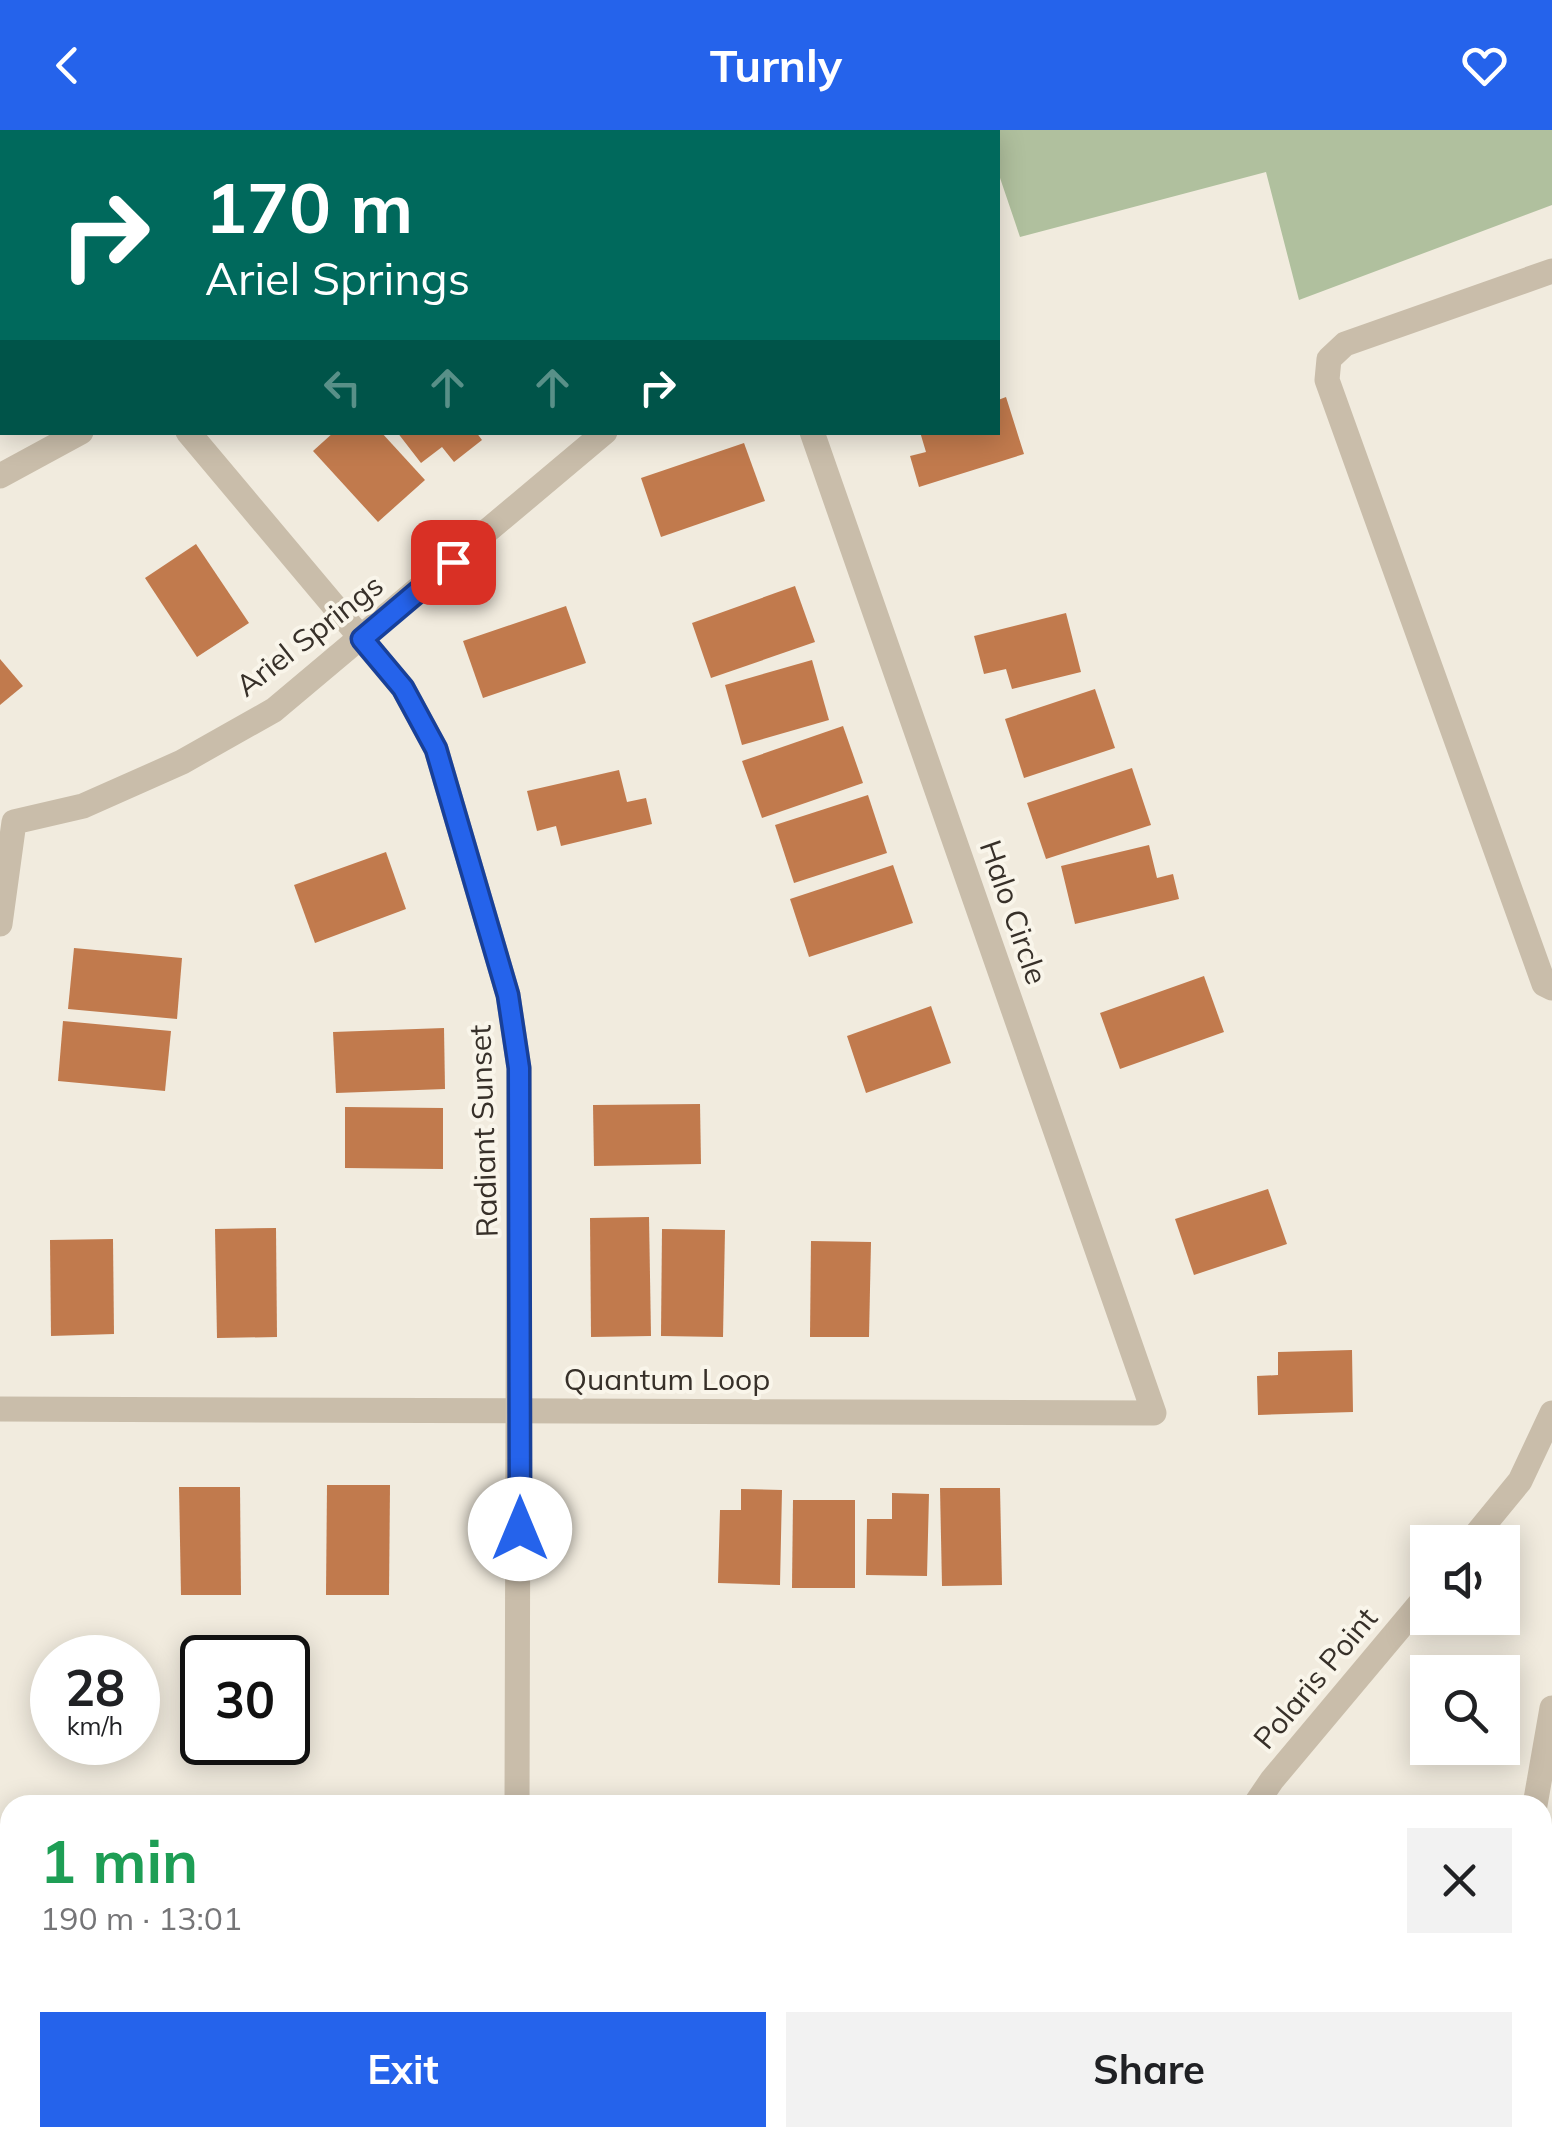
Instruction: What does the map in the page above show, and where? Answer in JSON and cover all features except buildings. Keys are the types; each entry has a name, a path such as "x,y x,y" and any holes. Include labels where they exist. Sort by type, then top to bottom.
{"street":[{"path":"1550,276 1346,344 1329,359 1327,380 1544,984 1552,988"},
{"path":"0,476 75,435"},
{"name":"Radiant Sunset","path":"191,435 403,688 436,749 508,995 519,1068 518,1795"},
{"name":"Ariel Springs","path":"0,924 14,822 83,806 182,762 274,710 601,435"},
{"name":"Halo Circle","path":"813,435 1154,1414"},
{"name":"Quantum Loop","path":"0,1410 1154,1414"},
{"path":"1484,1525 1520,1481 1552,1412"},
{"name":"Polaris Point","path":"1262,1795 1410,1615"},
{"path":"1537,1795 1552,1708"}],"green space":[{"path":"1000,130 1552,130 1552,205 1299,300 1266,172 1020,237 1000,178"}],"route":[{"path":"453,562 362,639 403,688 436,749 508,995 519,1068 520,1529"}]}
